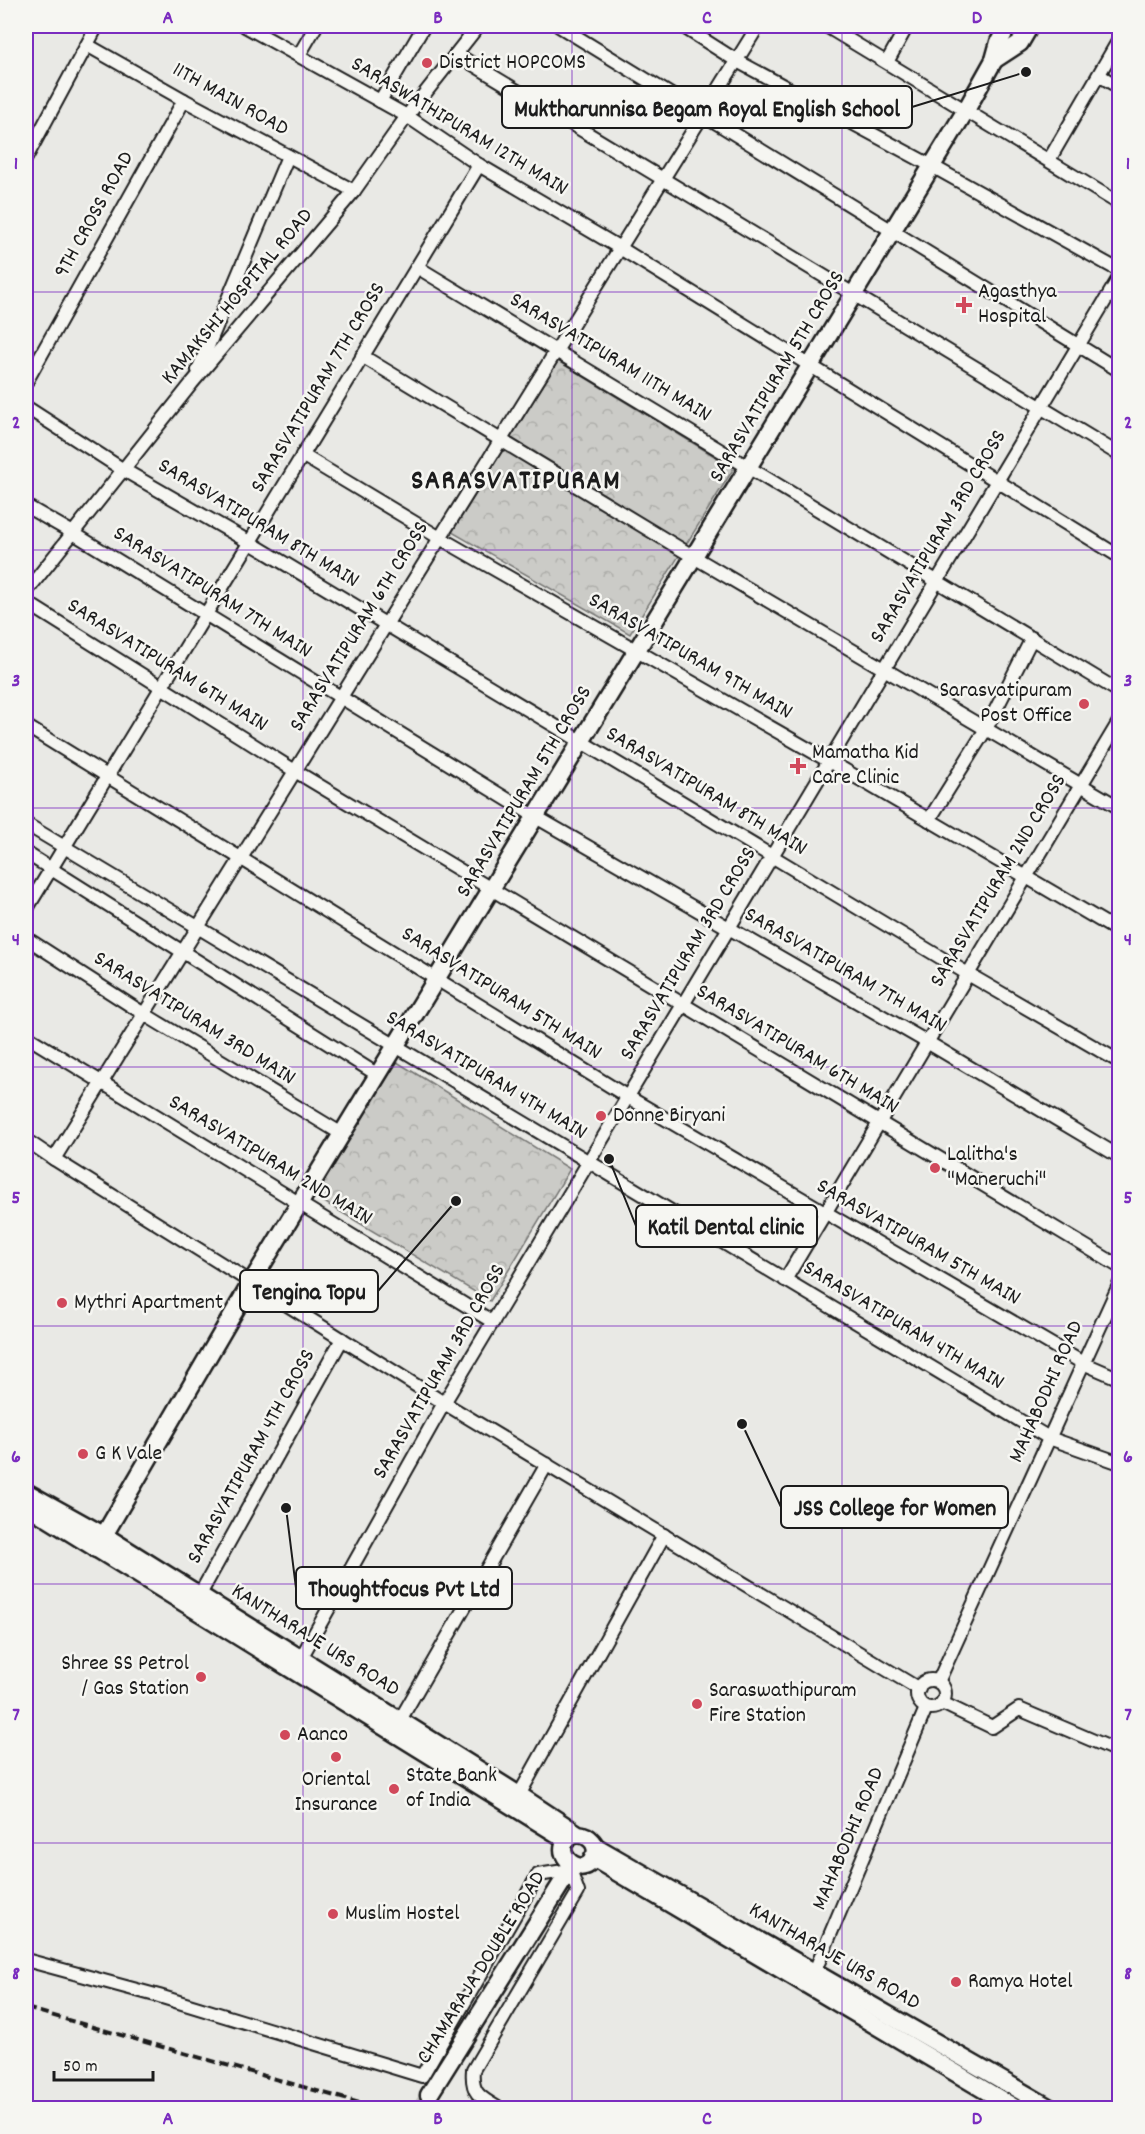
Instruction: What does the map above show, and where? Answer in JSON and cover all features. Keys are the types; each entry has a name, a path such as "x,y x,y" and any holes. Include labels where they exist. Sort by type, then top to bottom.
{"street":[{"path":"26,158 98,26"},
{"name":"SARASWATHIPURAM 12TH MAIN","path":"245,26 407,117 479,165 620,248 1119,557"},
{"path":"299,56 316,26"},
{"path":"380,101 424,26"},
{"name":"KAMAKSHI HOSPITAL ROAD","path":"26,592 192,383 354,191 407,117 478,26"},
{"path":"558,26 1119,371"},
{"path":"682,26 737,61 932,166 1119,271"},
{"name":"SARASVATIPURAM 6TH CROSS","path":"54,1160 758,26"},
{"path":"826,26 1119,204"},
{"path":"887,62 907,26"},
{"name":"SARASVATIPURAM 5TH CROSS","path":"100,1542 251,1283 966,110 994,60 999,42 1008,26"},
{"name":"SARASVATIPURAM 5TH CROSS","path":"994,60 1020,43 1030,26"},
{"path":"1049,160 1119,38"},
{"name":"11TH MAIN ROAD","path":"87,45 354,191"},
{"path":"456,54 1119,455"},
{"path":"1099,75 1119,88"},
{"name":"9TH CROSS ROAD","path":"26,382 184,100"},
{"path":"192,383 288,156"},
{"name":"SARASVATIPURAM 7TH CROSS","path":"26,910 479,165"},
{"name":"SARASVATIPURAM 11TH MAIN","path":"417,267 1119,692"},
{"name":"SARASVATIPURAM 3RD CROSS","path":"297,1665 444,1403 1078,345 1117,284"},
{"path":"362,356 694,557 1119,808"},
{"name":"SARASVATIPURAM 8TH MAIN","path":"26,407 122,469 249,542 771,857 1119,1062"},
{"name":"SARASVATIPURAM 9TH MAIN","path":"302,455 440,538 829,761 1119,932"},
{"name":"SARASVATIPURAM 7TH MAIN","path":"26,506 536,817 927,1042 1119,1157"},
{"name":"SARASVATIPURAM 6TH MAIN","path":"26,602 295,771 1119,1267"},
{"path":"929,820 986,729 1032,638"},
{"name":"SARASVATIPURAM 2ND CROSS","path":"785,1280 1119,720"},
{"name":"SARASVATIPURAM 5TH MAIN","path":"26,726 240,860 628,1096 1083,1363 1119,1379"},
{"name":"SARASVATIPURAM 4TH MAIN","path":"26,824 1049,1438 1119,1463"},
{"path":"26,853 378,1075"},
{"name":"SARASVATIPURAM 3RD MAIN","path":"26,938 144,1014 342,1134"},
{"name":"SARASVATIPURAM 2ND MAIN","path":"26,1036 493,1322"},
{"path":"26,1140 54,1160 444,1403 919,1689"},
{"name":"MAHABODHI ROAD","path":"939,1682 1119,1283"},
{"name":"SARASVATIPURAM 4TH CROSS","path":"199,1596 342,1339"},
{"path":"400,1720 547,1464"},
{"name":"KANTHARAJE URS ROAD","path":"26,1492 100,1542 572,1837"},
{"name":"KANTHARAJE URS ROAD","path":"26,1505 199,1596 297,1665 400,1720 519,1795 572,1837"},
{"path":"519,1795 664,1535"},
{"path":"924,1682 939,1682 945,1689 942,1703 935,1708 926,1708 918,1698 919,1689 924,1682"},
{"path":"942,1703 992,1727 1018,1709 1119,1752"},
{"name":"MAHABODHI ROAD","path":"812,1979 926,1708"},
{"path":"26,1960 159,1996 422,2076 538,1875 571,1868 583,1866 588,1864 594,1852 589,1837 572,1837 563,1848 563,1854 571,1868 578,1892 472,2070 471,2085 480,2098 498,2109"},
{"name":"KANTHARAJE URS ROAD","path":"594,1852 1026,2103 1050,2109"},
{"name":"CHAMARAJA DOUBLE ROAD","path":"429,2094 571,1868"},
{"name":"KANTHARAJE URS ROAD","path":"812,1979 1016,2109"}],"green space":[{"path":"558,361 734,468 630,634 452,532"},
{"path":"397,1062 570,1169 490,1301 314,1196"}],"tunnel":[{"path":"420,2108 429,2095"}],"railway":[{"path":"26,2008 377,2108"}],"place":[{"name":"District HOPCOMS","path":"427,63"},
{"name":"Muktharunnisa Begam Royal English School","path":"1026,72"},
{"name":"Agasthya Hospital","path":"964,305"},
{"name":"Sarasvatipuram Post Office","path":"1084,704"},
{"name":"Mamatha Kid Care Clinic","path":"798,766"},
{"name":"Donne Biryani","path":"601,1116"},
{"name":"Katil Dental clinic","path":"609,1159"},
{"name":"Lalitha's \"Maneruchi\"","path":"935,1168"},
{"name":"Tengina Topu","path":"456,1201"},
{"name":"Mythri Apartment","path":"62,1303"},
{"name":"JSS College for Women","path":"742,1424"},
{"name":"G K Vale","path":"83,1454"},
{"name":"Thoughtfocus Pvt Ltd","path":"286,1508"},
{"name":"Shree SS Petrol / Gas Station","path":"201,1677"},
{"name":"Saraswathipuram Fire Station","path":"697,1704"},
{"name":"Aanco","path":"285,1735"},
{"name":"Oriental Insurance","path":"336,1757"},
{"name":"State Bank of India","path":"394,1789"},
{"name":"Muslim Hostel","path":"333,1914"},
{"name":"Ramya Hotel","path":"956,1982"}],"district":[{"name":"SARASVATIPURAM","path":"516,483"}]}
